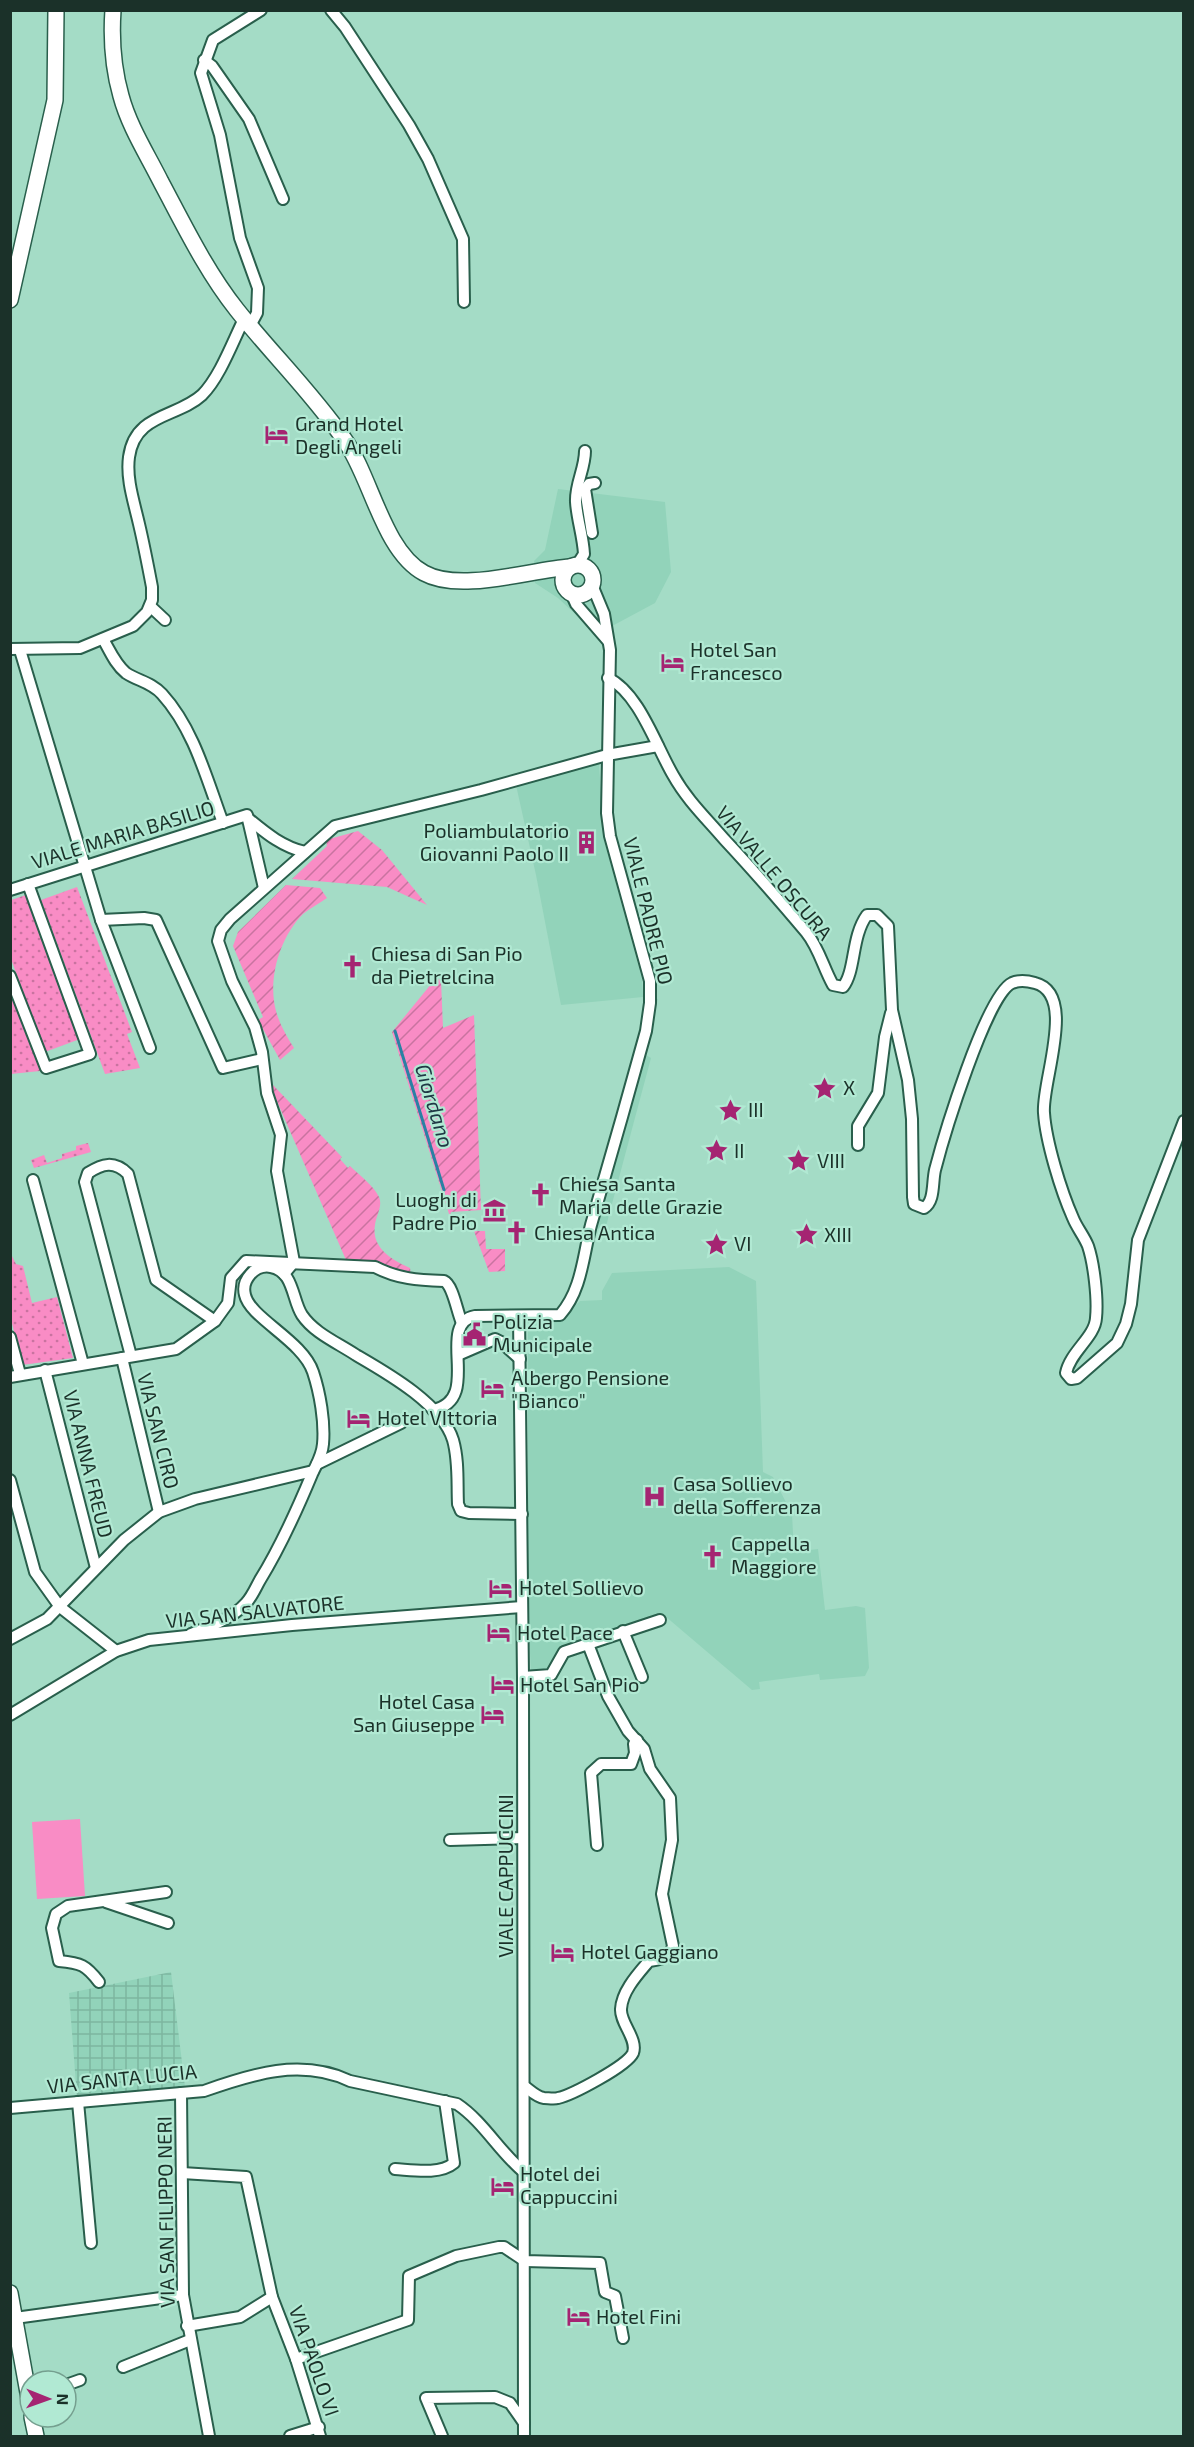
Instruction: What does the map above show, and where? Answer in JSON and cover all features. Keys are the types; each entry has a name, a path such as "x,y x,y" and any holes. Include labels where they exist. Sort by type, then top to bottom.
{"street":[{"path":"10,300 54,108 57,85 56,10"},
{"path":"113,10 114,60 126,113 201,256 247,322 344,438 402,556 412,566 447,582 463,582 574,566 590,570 592,585 582,594 567,590 548,579 526,573"},
{"path":"150,1048 101,920 15,650 80,648 139,622 150,606 152,587 129,484 129,457 134,438 151,420 190,403 202,394 213,380 247,322 257,313 258,288 240,238 220,135 201,74 204,60 213,40 261,10"},
{"path":"331,10 345,27 428,159 463,239 464,302"},
{"path":"204,60 212,66 249,120 283,199"},
{"path":"585,451 585,465 578,484 576,503 584,554 563,576 567,590 576,604 609,641"},
{"path":"592,533 585,489 589,484 595,483"},
{"name":"VIALE PADRE PIO","path":"519,1316 560,1315 574,1296 646,1031 650,1003 650,981 610,836 607,813 609,641 604,614 592,585"},
{"path":"150,606 165,620"},
{"path":"103,639 116,663 128,674 152,685 180,718 199,758 223,823"},
{"name":"VIA VALLE OSCURA","path":"608,678 622,686 695,808 806,932 820,955 833,985 839,987 846,984 858,931 867,915 877,915 888,926 892,1010 908,1080 912,1119 914,1204 924,1208 930,1201 935,1171 953,1108 982,1030 998,1000 1012,983 1023,981 1041,985 1053,998 1055,1040 1045,1088 1044,1112 1060,1184 1074,1220 1088,1245 1096,1311 1095,1326 1068,1364 1066,1373 1071,1379 1077,1378 1117,1343 1126,1324 1131,1304 1138,1240 1184,1121"},
{"path":"294,1262 277,1171 281,1135 267,1093 255,1027 232,981 218,941 221,930 264,888 335,826 481,790 607,755 658,746"},
{"path":"248,818 269,837 294,850 305,852"},
{"path":"248,818 264,888"},
{"name":"VIALE MARIA BASILIO","path":"10,890 223,823 248,818"},
{"path":"10,976 46,1068 90,1054 28,884"},
{"path":"101,920 156,920 223,1068 262,1059"},
{"path":"858,1145 858,1126 878,1093 885,1037 892,1010"},
{"name":"VIA SAN CIRO","path":"159,1512 127,1357 85,1182 88,1173 111,1163 128,1174 156,1280 215,1321"},
{"path":"33,1180 83,1364"},
{"path":"10,1337 16,1375 176,1348 215,1321 228,1303 231,1278 246,1261 375,1267 401,1278 447,1281 462,1323 458,1334 454,1396 445,1406 433,1410"},
{"path":"284,1274 294,1262"},
{"path":"191,1634 213,1626 246,1604 270,1565 303,1498 323,1445 323,1424 313,1371 298,1347 246,1300 246,1280 257,1269 271,1267 284,1274 293,1290 301,1314 318,1331 394,1378 433,1410 447,1427 454,1443 458,1504 461,1510 469,1513 522,1514"},
{"path":"462,1323 475,1316 519,1316"},
{"name":"VIALE CAPPUCCINI","path":"519,1316 524,1838 524,2436"},
{"path":"458,1355 495,1339 501,1341 519,1359"},
{"name":"VIA ANNA FREUD","path":"45,1370 96,1568"},
{"path":"10,1639 47,1619 124,1540 159,1512 195,1499 315,1468 401,1423"},
{"path":"10,1480 35,1572 60,1607 116,1651"},
{"name":"VIA SAN SALVATORE","path":"10,1714 116,1651 149,1640 191,1634 522,1607"},
{"path":"523,1677 551,1675 564,1652 660,1620"},
{"path":"623,1631 642,1677"},
{"path":"524,2086 540,2098 557,2098 620,2065 632,2054 634,2044 626,2030 621,2009 629,1987 649,1961 666,1957 673,1946 663,1903 664,1883 672,1840 670,1798 650,1769 644,1749 628,1731 608,1696 588,1644"},
{"path":"597,1845 591,1773 601,1764 631,1764 634,1759 634,1744 637,1740"},
{"path":"450,1840 524,1838"},
{"path":"99,1982 89,1969 81,1964 59,1961 52,1928 56,1914 68,1906 166,1892"},
{"path":"103,1901 168,1923"},
{"name":"VIA SANTA LUCIA","path":"10,2108 204,2091 233,2081 283,2069 304,2068 334,2073 350,2081 458,2104 469,2112 507,2159 525,2173"},
{"name":"VIA SAN FILIPPO NERI","path":"181,2093 183,2295 209,2436"},
{"path":"395,2169 431,2170 449,2168 454,2163 445,2101"},
{"path":"78,2102 90,2243"},
{"name":"VIA PAOLO VI","path":"182,2174 246,2177 272,2297 296,2359 320,2432"},
{"path":"296,2359 392,2328 408,2320 409,2276 456,2256 499,2247 504,2247 525,2261 600,2263 605,2292 615,2296 623,2338"},
{"path":"10,2293 24,2369"},
{"path":"15,2318 183,2295"},
{"name":"VIA PAOLO VI","path":"187,2326 240,2317 272,2297"},
{"path":"123,2367 190,2340"},
{"path":"442,2436 426,2398 495,2397 510,2403 524,2423"},
{"path":"290,2436 320,2432"}],"shaded area":[{"path":"558,489 665,502 671,572 655,603 614,625 601,638 558,598 535,583 534,561 545,550"},
{"path":"599,764 604,840 642,979 643,996 658,999 644,1054 651,1058 605,1230 596,1228 590,1222 643,1031 643,997 561,1005 516,785"},
{"path":"358,831 382,850 427,905 387,887 292,879 327,846 326,840"},
{"path":"286,885 320,888 327,898 303,914 289,932 279,954 274,978 274,1001 281,1026 294,1048 280,1060 258,1020 263,1017 233,946 238,932"},
{"path":"77,887 132,1032 127,1034 140,1068 105,1074 41,900"},
{"path":"26,895 80,1039 45,1052 11,959 11,900"},
{"path":"436,978 441,980 443,1028 474,1015 481,1210 451,1212 450,1217 392,1032"},
{"path":"10,990 41,1068 40,1071 11,1074"},
{"path":"273,1085 342,1157 340,1159 348,1168 350,1166 377,1193 380,1204 375,1225 376,1240 390,1257 410,1268 411,1275 346,1260 273,1092"},
{"path":"88,1143 91,1152 34,1168 31,1160 44,1155 47,1163 62,1158 62,1154 76,1150 76,1146"},
{"path":"474,1231 485,1231 486,1249 505,1249 505,1271 489,1272"},
{"path":"10,1252 16,1264 23,1266 32,1303 57,1297 73,1358 22,1365 11,1319"},
{"name":"Casa Sollievo della Sofferenza","path":"729,1267 756,1281 763,1472 773,1477 792,1514 794,1552 818,1549 825,1610 856,1606 865,1608 869,1668 865,1676 820,1680 819,1674 759,1682 760,1689 752,1690 665,1616 659,1615 560,1649 550,1672 531,1672 528,1614 528,1328 534,1323 558,1322 580,1301 602,1300 602,1291 612,1273"},
{"path":"80,1819 85,1896 37,1899 32,1822"},
{"path":"171,1972 185,2087 77,2098 69,1993"}],"waterway":[{"name":"Giordano","path":"395,1031 444,1190"}],"place":[{"name":"Grand Hotel Degli Angeli","path":"277,435"},
{"name":"Hotel San Francesco","path":"672,662"},
{"name":"Poliambulatorio Giovanni Paolo II","path":"587,842"},
{"name":"Chiesa di San Pio da Pietrelcina","path":"353,966"},
{"name":"X","path":"825,1088"},
{"name":"III","path":"730,1110"},
{"name":"II","path":"716,1151"},
{"name":"VIII","path":"799,1161"},
{"name":"Chiesa Santa Maria delle Grazie","path":"541,1195"},
{"name":"Luoghi di Padre Pio","path":"495,1211"},
{"name":"Chiesa Antica","path":"516,1233"},
{"name":"XIII","path":"806,1235"},
{"name":"VI","path":"716,1244"},
{"name":"Polizia Municipale","path":"475,1334"},
{"name":"Albergo Pensione \"Bianco\"","path":"493,1389"},
{"name":"Hotel VIttoria","path":"359,1418"},
{"name":"Casa Sollievo della Sofferenza","path":"655,1496"},
{"name":"Cappella Maggiore","path":"713,1556"},
{"name":"Hotel Sollievo","path":"501,1588"},
{"name":"Hotel Pace","path":"499,1633"},
{"name":"Hotel San Pio","path":"502,1685"},
{"name":"Hotel Casa San Giuseppe","path":"493,1714"},
{"name":"Hotel Gaggiano","path":"563,1952"},
{"name":"Hotel dei Cappuccini","path":"502,2186"},
{"name":"Hotel Fini","path":"578,2317"}]}
